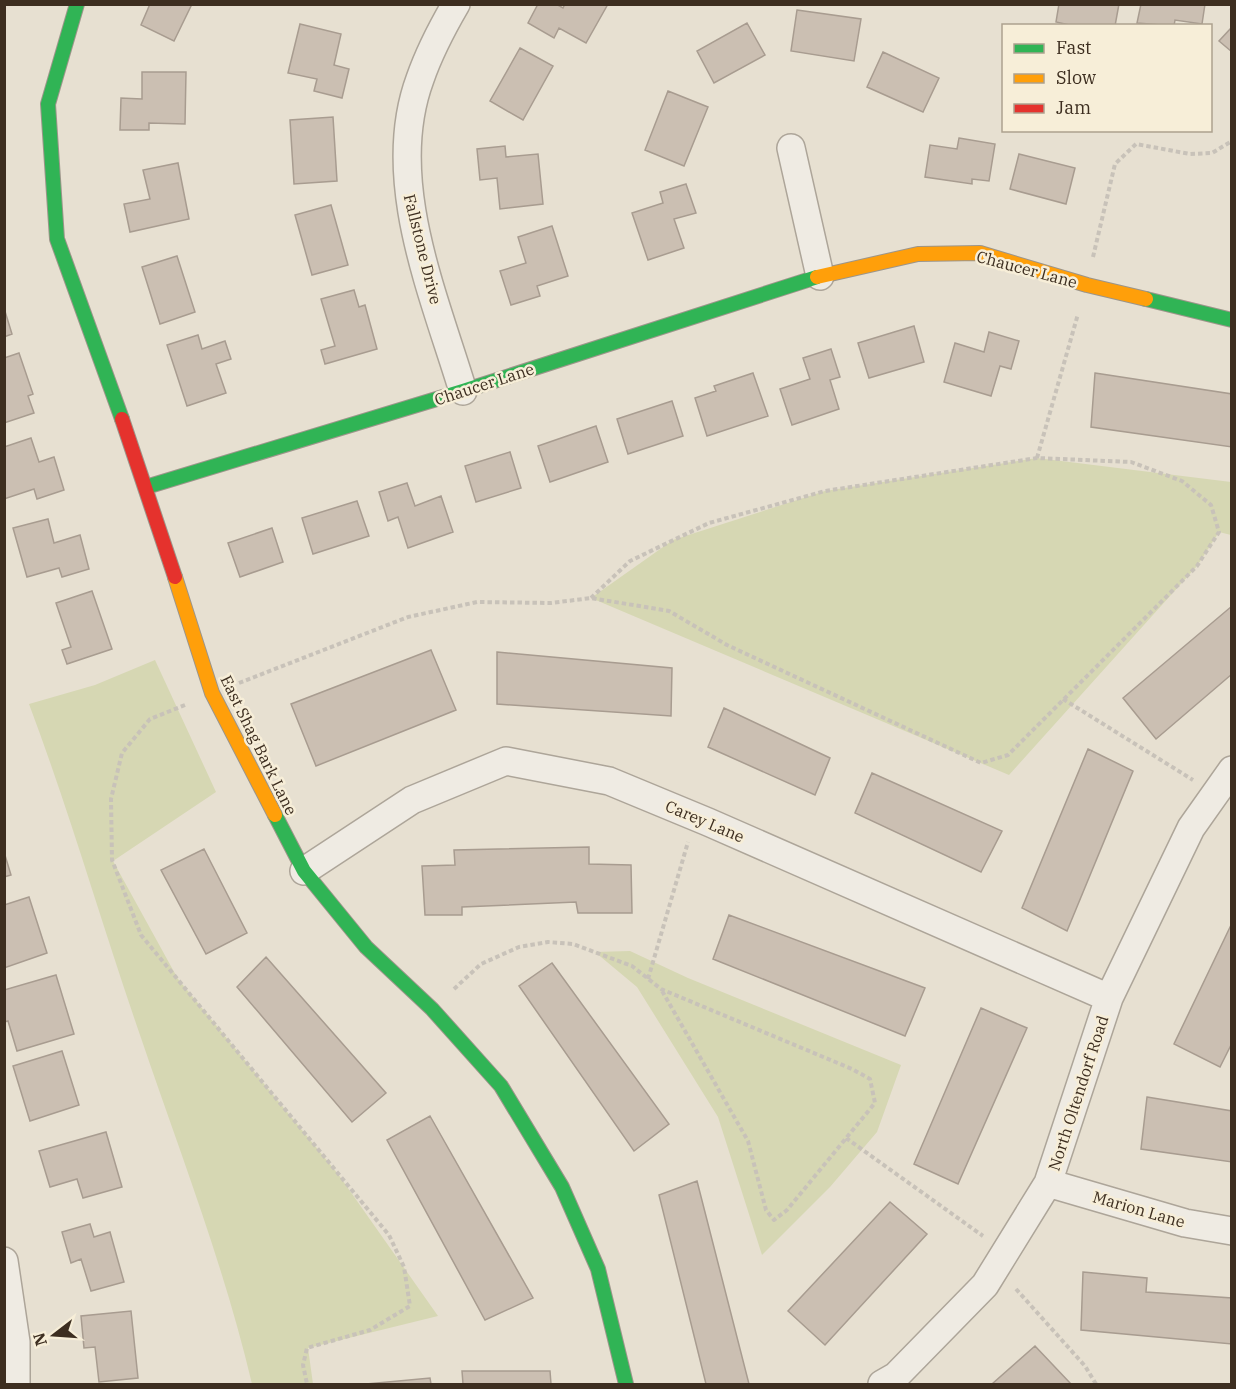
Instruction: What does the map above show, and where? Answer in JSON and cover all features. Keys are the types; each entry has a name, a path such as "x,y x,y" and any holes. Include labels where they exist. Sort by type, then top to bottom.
{"street":[{"name":"East Shag Bark Lane","path":"77,4 48,104 57,238 146,488 212,693 304,870 366,947 432,1009 501,1086 562,1187 598,1269 626,1384"},
{"name":"Fallstone Drive","path":"456,4 419,80 409,128 406,165 414,227 463,391"},
{"path":"791,148 820,276"},
{"name":"Chaucer Lane","path":"146,488 463,391 820,276 918,254 980,253 1087,285 1232,320"},
{"name":"Carey Lane","path":"304,870 412,800 506,761 609,781 697,817 1109,998"},
{"name":"North Oltendorf Road","path":"882,1384 896,1376 985,1285 1048,1183 1109,998 1191,828 1232,770"},
{"name":"Marion Lane","path":"1048,1183 1185,1222 1232,1230"},
{"path":"4,1261 15,1342 16,1384"}],"path":[{"path":"307,1384 303,1365 307,1348 370,1330 410,1306 404,1267 388,1235 141,935 112,860 111,799 122,753 150,719 408,617 477,602 551,603 591,598 669,611 727,645 981,763 1008,755 1197,566 1219,532 1211,505 1182,481 1131,462 1036,458 825,491 709,523 630,561 591,598"},
{"path":"1063,699 1215,794"},
{"path":"648,979 678,869 697,817"},
{"path":"432,1009 481,964 519,947 548,942 573,944 632,966 660,989 852,1069 870,1079 875,1103 787,1210 774,1220 766,1210 748,1142 660,989"},
{"path":"846,1138 1000,1261 1014,1287 1085,1366 1096,1384"}],"green space":[{"path":"1037,458 1231,482 1231,535 1219,532 1197,566 1009,775 591,598 673,540 825,491"},
{"path":"155,660 216,792 113,861 178,979 338,1174 438,1316 308,1348 313,1384 252,1384 215,1252 29,704 95,685"},
{"path":"630,951 688,978 901,1065 877,1132 830,1187 762,1255 718,1117 637,987 595,952"}],"building":[{"path":"150,4 192,4 174,41 141,25"},
{"path":"538,4 556,4 563,8 565,4 608,4 586,43 559,28 554,38 528,23"},
{"path":"1059,4 1119,4 1115,24 1056,22"},
{"path":"1141,4 1205,4 1202,24 1175,20 1174,24 1137,23"},
{"path":"797,10 861,19 854,61 791,51"},
{"path":"747,23 765,55 714,83 697,51"},
{"path":"300,24 341,34 334,65 349,69 342,98 314,91 317,79 288,73"},
{"path":"1232,27 1232,52 1219,41"},
{"path":"520,48 553,66 523,120 490,101"},
{"path":"883,52 939,78 923,112 867,87"},
{"path":"142,72 186,72 185,124 149,123 149,130 120,130 121,98 142,99"},
{"path":"668,91 708,107 684,166 645,150"},
{"path":"333,117 337,181 294,184 290,120"},
{"path":"959,138 995,144 989,181 972,179 972,184 925,177 930,145 957,149"},
{"path":"505,146 506,157 538,154 543,204 500,209 497,178 480,180 477,149"},
{"path":"1019,154 1075,168 1066,204 1010,189"},
{"path":"178,163 189,219 130,232 124,204 150,199 143,170"},
{"path":"686,184 696,213 674,219 684,248 648,260 632,213 663,203 660,192"},
{"path":"331,205 348,265 312,275 295,215"},
{"path":"552,226 568,276 537,286 540,296 511,305 500,271 526,263 518,237"},
{"path":"177,256 195,312 160,324 142,267"},
{"path":"354,290 359,307 365,305 377,349 325,364 321,350 335,346 321,299"},
{"path":"4,308 12,334 4,337"},
{"path":"914,326 924,362 869,378 858,343"},
{"path":"989,332 1019,341 1011,369 1000,366 991,396 944,382 955,343 984,352"},
{"path":"198,335 202,349 225,341 231,359 216,364 226,393 187,406 167,345"},
{"path":"831,349 840,377 830,380 839,409 792,425 780,389 810,379 803,358"},
{"path":"19,353 33,394 28,396 34,413 4,423 4,358"},
{"path":"753,373 768,416 707,436 695,398 716,391 714,386"},
{"path":"1095,373 1232,394 1232,447 1091,427"},
{"path":"672,401 683,436 628,454 617,419"},
{"path":"596,426 608,462 550,482 538,446"},
{"path":"31,438 39,462 54,457 64,490 37,499 34,489 4,499 4,447"},
{"path":"510,452 521,488 476,502 465,466"},
{"path":"407,483 415,506 441,496 453,532 408,548 398,517 388,521 379,492"},
{"path":"357,501 369,536 313,554 302,518"},
{"path":"48,519 54,543 80,535 89,569 62,577 59,568 27,577 13,528"},
{"path":"272,528 283,562 240,577 228,543"},
{"path":"92,591 112,649 67,664 62,650 71,647 56,603"},
{"path":"1232,606 1232,674 1156,739 1123,698"},
{"path":"431,650 456,710 316,766 291,704"},
{"path":"497,652 672,668 671,716 497,704"},
{"path":"724,708 830,758 815,795 708,747"},
{"path":"1088,749 1133,771 1067,931 1022,908"},
{"path":"872,773 1002,831 981,872 855,813"},
{"path":"589,847 589,864 631,865 632,913 578,913 576,902 462,907 462,915 425,915 422,866 455,865 454,850"},
{"path":"204,849 247,933 206,954 161,870"},
{"path":"4,852 11,875 4,877"},
{"path":"29,897 47,953 4,968 4,905"},
{"path":"729,915 925,988 905,1036 713,959"},
{"path":"1232,923 1232,1043 1220,1067 1174,1044"},
{"path":"266,957 386,1093 352,1122 237,987"},
{"path":"552,963 669,1124 634,1151 519,986"},
{"path":"56,975 74,1034 17,1051 8,1021 4,1022 4,990"},
{"path":"981,1008 1027,1028 958,1184 914,1164"},
{"path":"62,1051 79,1105 30,1121 13,1066"},
{"path":"1147,1097 1232,1111 1232,1162 1141,1149"},
{"path":"430,1116 533,1298 485,1320 387,1140"},
{"path":"106,1132 122,1187 83,1198 77,1179 50,1187 39,1151"},
{"path":"697,1181 749,1384 706,1384 659,1195"},
{"path":"890,1202 927,1234 825,1345 788,1311"},
{"path":"90,1224 94,1237 110,1232 124,1282 91,1291 81,1259 71,1263 62,1232"},
{"path":"1083,1272 1147,1278 1146,1292 1232,1298 1232,1344 1081,1330"},
{"path":"131,1311 138,1378 99,1382 95,1347 84,1348 81,1316"},
{"path":"1035,1346 1071,1384 992,1384"},
{"path":"462,1371 550,1371 551,1384 463,1384"},
{"path":"430,1378 431,1384 366,1384"}],"traffic: fast":[{"path":"77,4 48,104 57,239 122,419"},
{"path":"146,487 463,391 817,277"},
{"path":"1146,299 1232,320"},
{"path":"275,815 304,871 366,947 432,1009 501,1086 562,1187 598,1269 626,1384"}],"traffic: slow":[{"path":"817,277 918,254 980,253 1087,285 1146,299"},
{"path":"175,577 212,693 275,815"}],"traffic: jam":[{"path":"122,419 175,577"}]}
